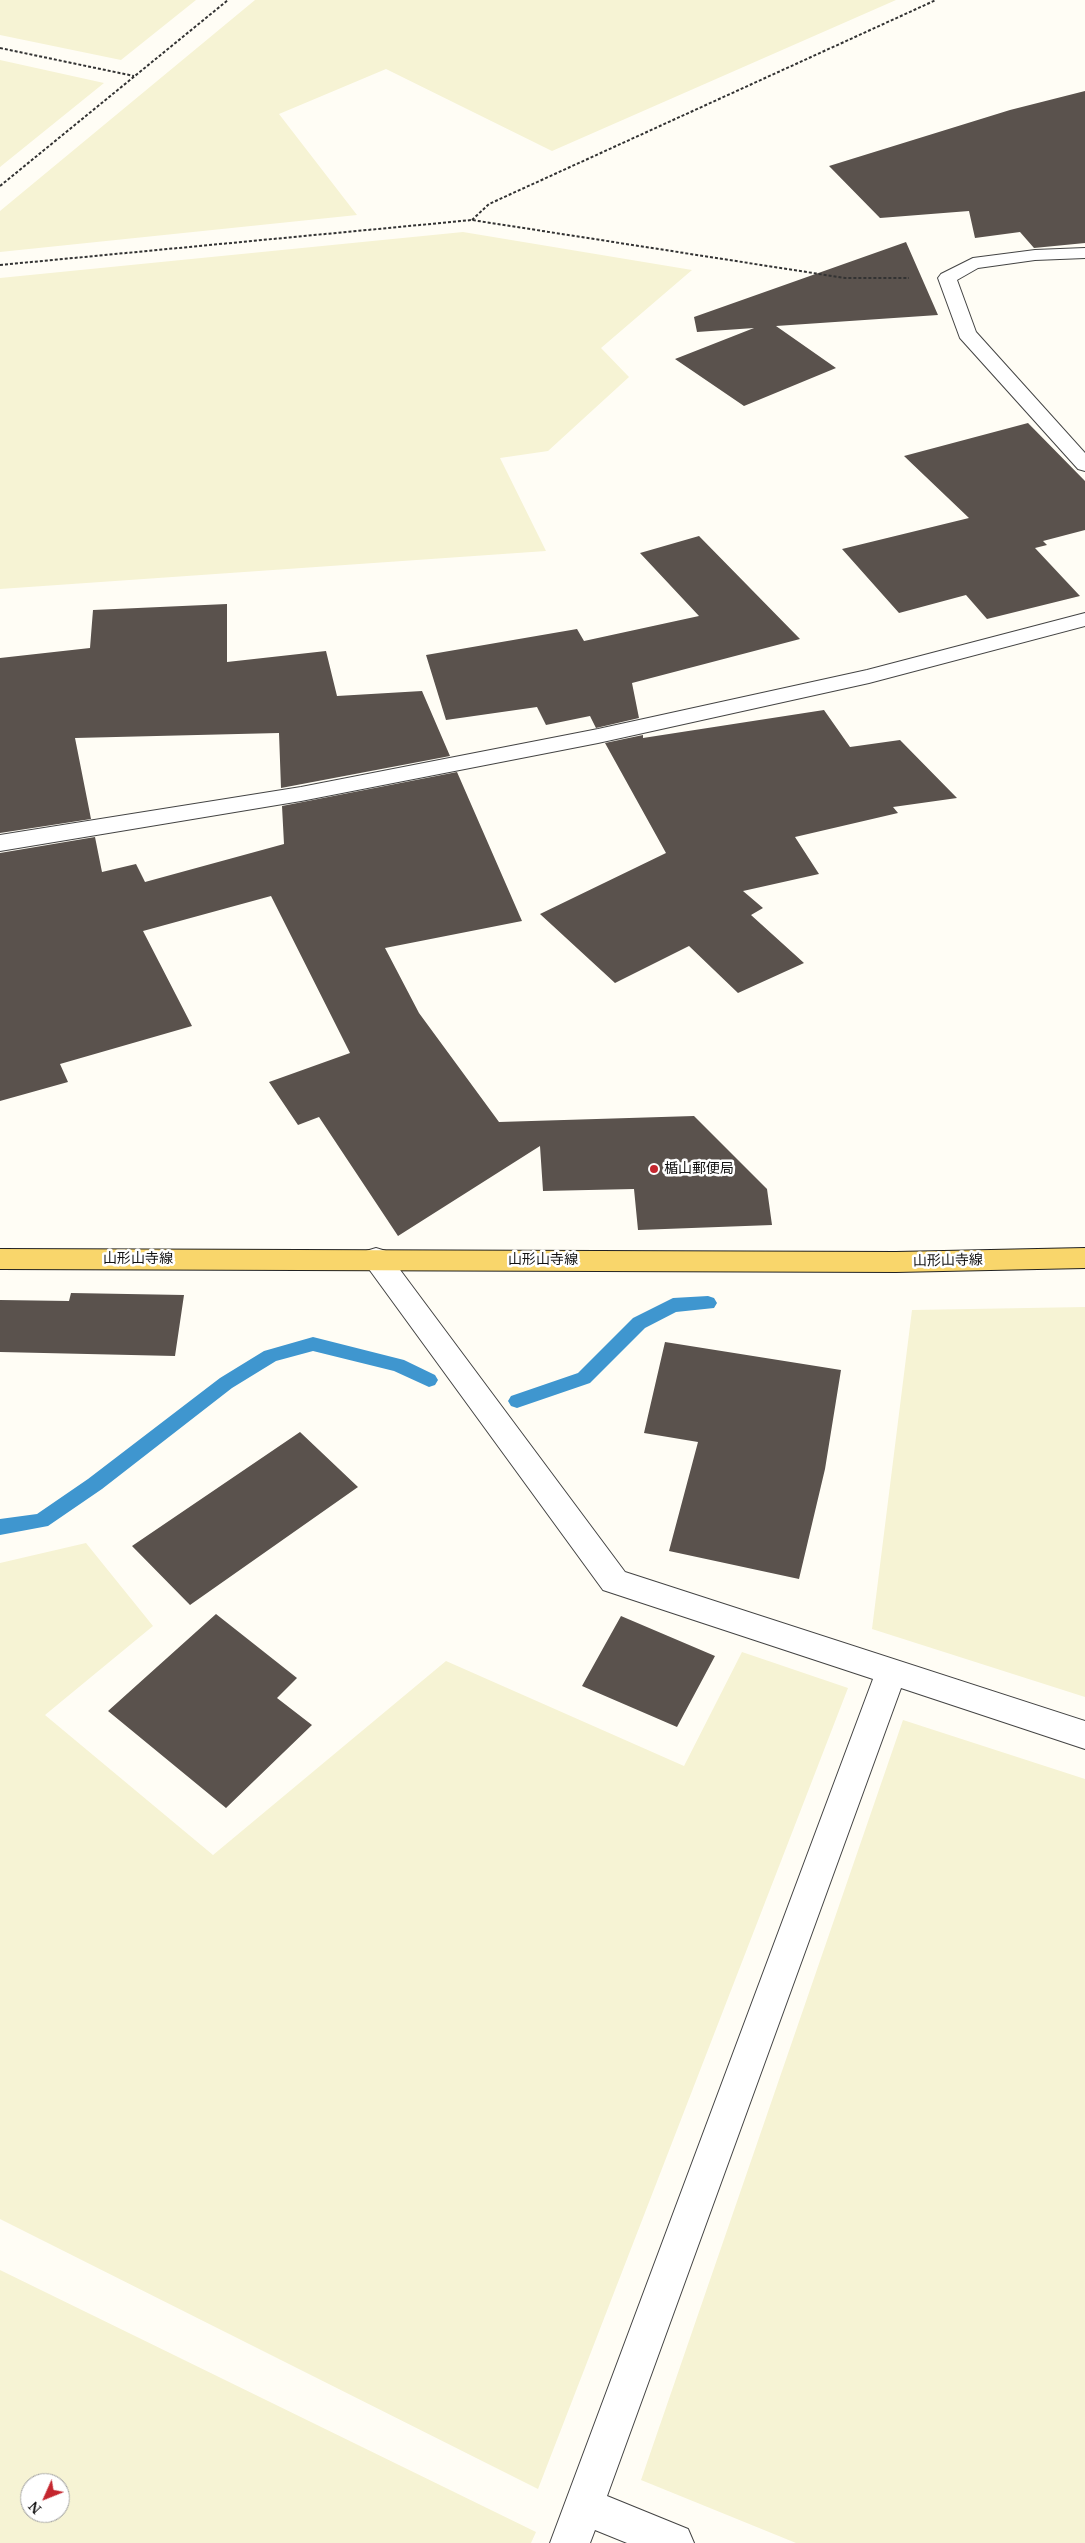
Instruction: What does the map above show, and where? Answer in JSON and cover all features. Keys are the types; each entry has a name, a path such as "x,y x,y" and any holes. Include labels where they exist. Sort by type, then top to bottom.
{"main road":[{"name":"山形山寺線","path":"0,1259 376,1258 896,1262 1085,1258"}],"lane":[{"path":"1085,253 1034,255 973,263 947,278 967,334 1085,465"},
{"path":"0,843 302,794 598,736 869,676 1082,625"},
{"path":"376,1258 614,1581 1085,1735"},
{"path":"570,2543 891,1673"},
{"path":"585,2506 674,2543"}],"path":[{"path":"0,186 228,0"},
{"path":"472,220 489,204 936,0"},
{"path":"0,48 135,76"},
{"path":"0,265 472,220 845,278 947,278"}],"shaded area":[{"path":"0,0 196,0 121,60 0,35"},
{"path":"255,0 896,0 552,151 386,69 279,114 357,215 0,252 0,211"},
{"path":"0,60 104,83 0,167"},
{"path":"463,232 692,270 601,348 629,377 548,451 500,458 546,551 0,589 0,278"},
{"path":"1085,1307 1085,1697 872,1629 912,1310"},
{"path":"86,1543 153,1626 45,1715 213,1855 446,1661 684,1766 742,1652 848,1688 538,2489 0,2219 0,1563"},
{"path":"903,1720 1085,1779 1085,2543 796,2543 641,2480"},
{"path":"0,2270 536,2532 531,2543 0,2543"}],"building":[{"path":"1085,91 1085,243 1034,248 1020,232 975,238 969,211 880,218 829,166 1010,110"},
{"path":"906,242 938,315 776,326 836,368 744,406 675,359 754,328 697,332 694,317"},
{"path":"1028,423 1085,481 1085,530 1043,541 1047,545 1035,548 1080,596 987,619 966,595 899,613 842,549 969,518 904,456"},
{"path":"699,536 800,639 632,683 639,718 596,728 590,716 546,725 537,707 446,720 426,655 577,629 584,641 699,616 640,553"},
{"path":"227,604 227,662 326,651 337,696 422,691 450,756 281,788 279,733 75,738 91,819 0,833 0,658 90,648 93,610"},
{"path":"824,710 850,747 900,740 957,798 893,807 898,813 795,837 819,874 743,891 763,908 751,915 804,963 738,993 689,946 615,983 540,914 666,853 605,743 643,735 643,738"},
{"path":"457,772 522,921 385,948 419,1013 499,1122 694,1116 767,1189 772,1225 638,1230 634,1189 543,1191 540,1146 398,1236 319,1117 298,1125 269,1082 350,1053 271,896 143,931 192,1026 60,1064 68,1082 0,1101 0,853 95,837 102,872 136,864 145,882 284,844 282,806"},
{"path":"71,1293 184,1295 175,1356 0,1352 0,1300 69,1301"},
{"path":"665,1342 841,1370 825,1469 799,1579 669,1551 698,1442 644,1433"},
{"path":"300,1432 358,1487 190,1605 132,1546"},
{"path":"216,1614 297,1678 277,1698 312,1725 226,1808 108,1711"},
{"path":"621,1616 715,1656 677,1727 582,1686"}],"waterway":[{"path":"517,1401 584,1378 639,1323 673,1305 708,1303"},
{"path":"0,1527 41,1521 95,1484 226,1383 270,1356 313,1344 398,1365 429,1380"}],"place":[{"name":"楯山郵便局","path":"654,1169"}]}
